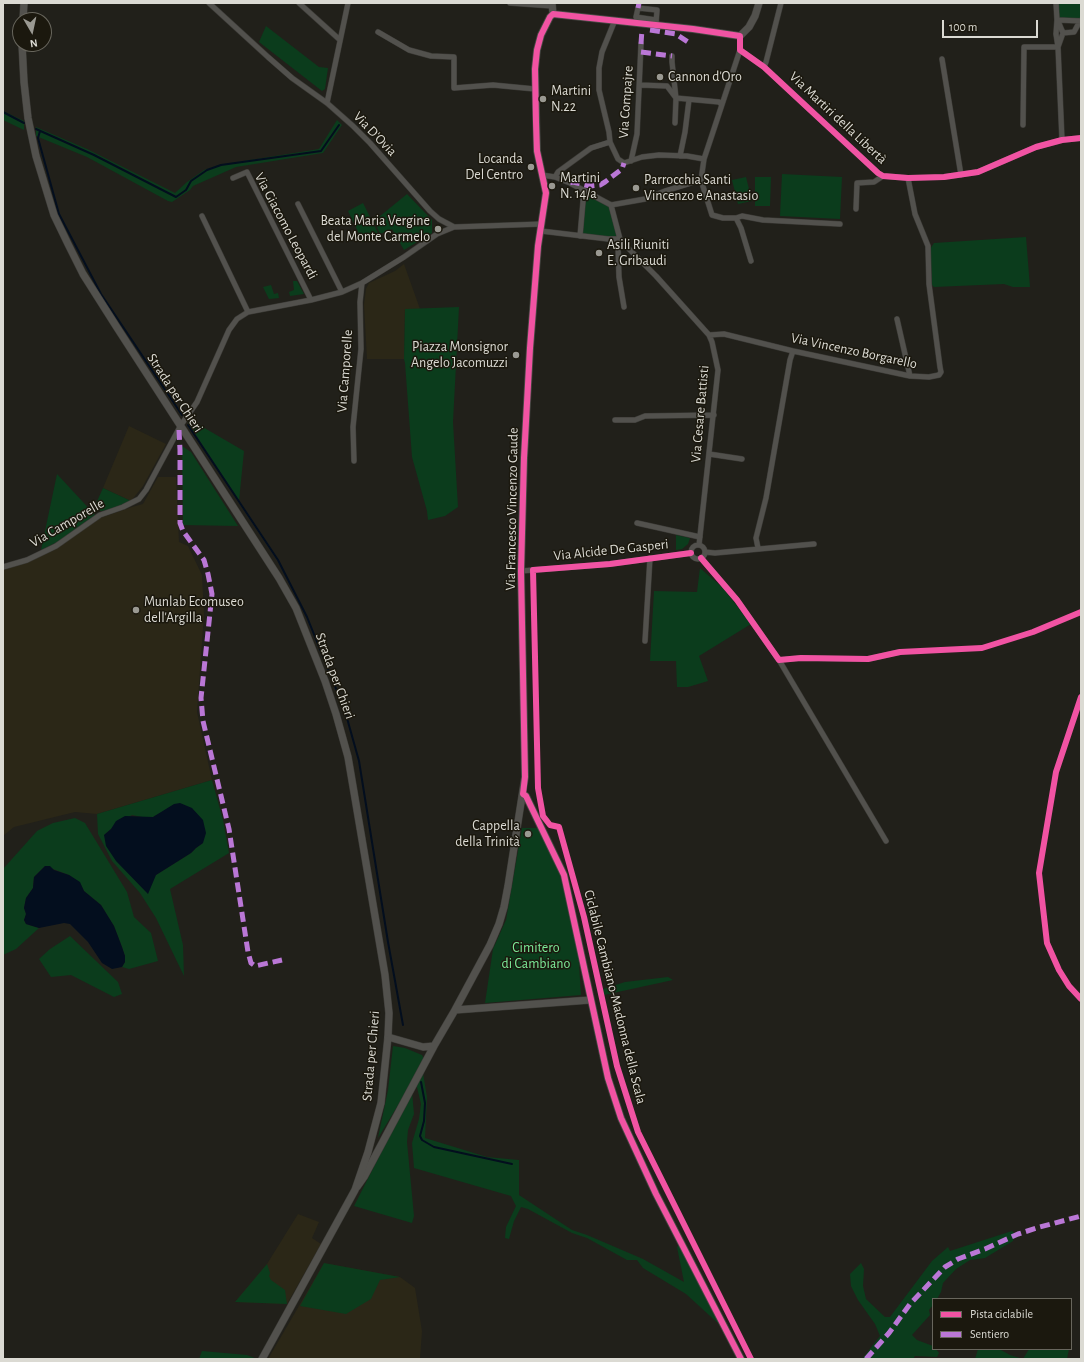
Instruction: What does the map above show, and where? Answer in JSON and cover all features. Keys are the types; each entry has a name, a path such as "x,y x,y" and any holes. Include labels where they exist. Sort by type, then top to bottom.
{"street":[{"name":"Via D'Ovia","path":"209,3 292,78 327,103 370,143 430,211 439,219 454,227"},
{"path":"299,3 340,40"},
{"path":"327,103 348,3"},
{"path":"510,3 552,4 553,14 614,20 656,22 740,36"},
{"path":"759,3 755,16 749,27 740,36 740,50 704,159 701,180 712,216 723,218 736,218 742,216 763,220 840,224"},
{"path":"764,67 782,3"},
{"path":"1056,3 1056,34 1058,47 1062,140"},
{"path":"636,20 638,5 657,10 656,22"},
{"name":"Via Francesco Vincenzo Gaude","path":"355,1190 364,1178 486,952 499,924 508,886 525,777 521,571 527,394 535,280 546,193 537,151 535,69 537,50 546,24 553,14"},
{"path":"614,20 602,52 599,68 599,90 610,142 618,159 624,163 642,157 659,156 680,156 704,159"},
{"path":"1057,20 1081,21"},
{"path":"1057,20 1063,33 1058,47"},
{"path":"1063,33 1074,32 1081,21"},
{"path":"378,32 409,50 431,56 454,57 454,88 493,85 535,89"},
{"name":"Via Compajre","path":"631,161 637,134 641,44"},
{"path":"1023,126 1024,47 1058,47"},
{"name":"Via Martiri della Libertà","path":"740,50 764,67 883,176 908,178 961,175 978,172 1036,147 1062,140 1081,138"},
{"name":"Strada per Chieri","path":"22,52 28,118 36,156 54,215 83,274 279,578 296,608 325,681 348,757 385,975 389,1013 381,1103 368,1152 355,1190 262,1359"},
{"path":"672,56 676,98 675,123"},
{"path":"942,59 961,175"},
{"path":"640,85 667,86 676,98 719,102 721,104"},
{"path":"680,156 690,100"},
{"path":"555,177 558,172 591,148 610,142"},
{"name":"Via Giacomo Leopardi","path":"233,178 247,172 311,300"},
{"path":"542,175 555,177 612,205 645,199 664,191 701,180"},
{"path":"856,209 857,183 874,182 883,176"},
{"name":"Via Vincenzo Borgarello","path":"709,335 724,334 793,351 910,376 936,377 939,375 941,372 930,291 928,246 915,214 908,178"},
{"path":"580,236 584,190"},
{"path":"298,204 342,292"},
{"path":"612,205 622,241"},
{"path":"202,216 248,312"},
{"path":"736,218 741,228 751,261"},
{"path":"454,227 541,228 580,236 622,241"},
{"name":"Via Camporelle","path":"3,567 27,560 49,549 100,515 123,507 139,499 146,490 181,425 197,402 229,330 237,319 248,312 311,300 342,292 404,257 437,234 454,227"},
{"path":"622,241 618,246 619,278 624,307"},
{"name":"Via Cesare Battisti","path":"622,241 709,335 715,352 718,370 699,545"},
{"name":"Via Camporelle","path":"354,461 353,427 361,349 360,302 362,282"},
{"path":"897,319 910,376"},
{"path":"758,548 756,538 766,498 790,360 793,351"},
{"path":"615,420 635,420 645,416 714,415"},
{"path":"709,454 742,459"},
{"path":"637,523 700,537"},
{"path":"705,552 715,553 814,544"},
{"path":"705,552 703,547 699,545 692,548 691,553 696,558 701,558 737,600 779,660 886,841"},
{"path":"701,558 705,552"},
{"name":"Via Alcide De Gasperi","path":"521,571 610,564 691,553"},
{"name":"Via Alcide De Gasperi","path":"644,641 650,558"},
{"path":"779,660 801,658 868,659 900,652"},
{"path":"523,794 526,796 564,875 608,1078 621,1118 656,1194 741,1359"},
{"path":"454,1010 590,1000"},
{"path":"388,1036 422,1047 434,1046"}],"shaded area":[{"path":"404,264 420,309 405,310 404,359 367,359 364,305 366,289 369,283 395,271"},
{"path":"129,426 166,444 143,486 131,501 103,488"},
{"path":"158,477 176,477 179,542 188,546 202,575 204,615 197,712 212,780 97,814 75,812 14,827 3,836 3,570 32,560 97,519 143,504"},
{"path":"298,1214 319,1222 312,1238 321,1244 287,1304 235,1302 267,1264"},
{"path":"324,1263 400,1277 415,1288 422,1331 420,1359 268,1359"}],"green space":[{"path":"1056,3 1081,3 1081,21 1057,20"},
{"path":"266,26 319,67 328,68 325,89 322,91 259,42"},
{"path":"3,111 24,121 24,130 3,120"},
{"path":"337,120 342,125 323,153 236,167 193,186 190,190 172,202 87,157 36,136 36,127 87,149 175,193 204,170 219,165 319,149"},
{"path":"782,174 842,177 840,219 780,216"},
{"path":"746,177 752,201 738,204 732,180"},
{"path":"755,177 771,177 770,206 755,206"},
{"path":"585,193 610,206 617,237 581,236"},
{"path":"407,194 432,220 432,233 404,250 392,229 380,234 374,221"},
{"path":"363,203 379,235 363,242 348,211"},
{"path":"1026,237 1030,287 1013,287 1004,284 934,287 932,285 930,249 934,243"},
{"path":"293,281 297,281 304,294 290,296 289,292 294,290"},
{"path":"271,285 274,294 278,293 279,298 269,299 263,287"},
{"path":"459,307 453,422 458,507 445,516 428,520 427,511 412,457 404,359 405,309"},
{"path":"189,419 244,451 239,501 188,423"},
{"path":"182,446 191,452 238,526 183,525"},
{"path":"57,474 95,515 59,541 41,550"},
{"path":"103,488 131,501 114,509 101,511 94,508"},
{"path":"676,535 690,538 688,544 682,549 676,550"},
{"path":"700,568 723,588 751,624 699,656 708,681 688,687 677,687 676,661 650,661 654,591 697,592"},
{"path":"212,780 223,820 229,853 170,889 183,945 184,976 156,918 140,893 112,861 98,834 97,814","holes":["162,812 203,843 191,853 156,875 104,835 132,815 153,817"]},
{"path":"75,818 85,823 127,892 134,917 151,933 158,961 129,969 122,967 125,962 125,956 122,947 114,926 101,905 84,891 79,882 69,875 45,866 34,877 33,888 26,898 24,908 26,914 24,920 26,924 39,928 16,949 3,955 3,869 37,831 53,823"},
{"name":"Cimitero di Cambiano","path":"522,828 539,828 559,871 578,949 581,995 485,1003 493,949 506,920"},
{"path":"70,936 118,982 122,994 114,997 71,975 51,977 39,959 50,949"},
{"path":"668,977 673,980 604,995 603,989 625,982"},
{"path":"393,1046 405,1048 422,1055 425,1061 378,1138 388,1090"},
{"path":"423,1073 427,1097 425,1138 487,1157 519,1160 519,1195 572,1230 643,1259 684,1282 677,1247 679,1245 721,1326 686,1294 643,1268 637,1260 627,1260 587,1238 572,1233 528,1209 521,1207 514,1221 509,1239 505,1238 506,1227 516,1206 511,1196 414,1168 412,1143 419,1119 421,1104 416,1083"},
{"path":"412,1092 414,1114 408,1130 407,1142 414,1216 412,1223 354,1206"},
{"path":"1012,1231 1014,1233 1013,1241 985,1258 970,1260 956,1269 943,1283 938,1298 932,1298 932,1306 929,1310 930,1315 912,1335 917,1340 932,1346 932,1350 937,1350 939,1353 937,1357 915,1356 913,1359 862,1359 880,1336 875,1324 858,1300 851,1286 850,1274 861,1263 864,1269 863,1286 866,1299 885,1317 890,1317 932,1261 948,1247 950,1251"},
{"path":"324,1263 400,1277 380,1280 371,1299 346,1314 300,1306"},
{"path":"267,1264 271,1280 285,1290 287,1304 235,1302"},
{"path":"978,1350 1001,1350 1023,1359 975,1359"},
{"path":"1028,1350 1069,1350 1067,1359 1023,1359"},
{"path":"202,1351 247,1355 257,1359 199,1359"}],"water":[{"path":"180,803 192,808 203,820 206,833 203,843 191,853 156,875 148,894 116,861 106,846 104,835 111,829 116,821 125,816 153,817 174,804"},
{"path":"45,866 50,866 54,870 69,875 80,882 84,891 101,905 114,926 122,947 125,962 122,967 112,969 102,963 88,942 70,924 64,923 39,928 26,924 24,920 26,914 24,908 26,898 33,888 34,877"}],"waterway":[{"path":"3,112 24,123"},
{"path":"36,129 94,155 176,197 186,190 191,181 207,170 221,165 321,151 339,125"},
{"path":"40,131 38,138 59,214 101,294 182,415"},
{"path":"188,425 278,560 307,617 345,711 359,761 403,1025"},
{"path":"421,1082 425,1103 424,1121 420,1136 422,1140 434,1147 512,1164"}],"marked path":[{"path":"638,8 639,3"},
{"path":"641,44 642,29"},
{"path":"650,30 676,34 688,42"},
{"path":"641,52 672,56"},
{"path":"570,183 573,182 590,186 600,185 622,169 624,163"},
{"path":"179,430 180,523 183,531 204,560 212,594 201,698 203,721 229,829 251,963 255,966 282,960"},
{"path":"866,1359 889,1333 910,1304 945,1267 958,1259 1018,1234 1081,1216"}],"cycle path":[{"path":"741,1359 656,1194 621,1118 608,1078 564,875 526,796 523,794 525,777 521,571 524,458 530,348 538,246 546,193 537,151 536,122 535,69 537,50 541,35 553,14 693,29 740,36 740,50 764,67 883,176 908,178 944,177 978,172 1036,147 1062,140 1081,138"},
{"name":"Ciclabile Cambiano-Madonna della Scala","path":"691,553 610,564 533,570 538,788 543,816 550,825 559,827 584,917 617,1066 638,1132 751,1359"},
{"path":"701,558 737,600 779,660 801,658 868,659 900,652 982,648 1033,632 1081,612"},
{"path":"1081,697 1056,772 1039,873 1047,943 1059,970 1069,986 1081,999"}],"place":[{"name":"Cannon d'Oro","path":"660,77"},
{"name":"Martini N.22","path":"543,99"},
{"name":"Locanda Del Centro","path":"531,167"},
{"name":"Martini N. 14/a","path":"552,186"},
{"name":"Parrocchia Santi Vincenzo e Anastasio","path":"636,188"},
{"name":"Beata Maria Vergine del Monte Carmelo","path":"438,229"},
{"name":"Asili Riuniti E. Gribaudi","path":"599,253"},
{"name":"Piazza Monsignor Angelo Jacomuzzi","path":"516,355"},
{"name":"Munlab Ecomuseo dell'Argilla","path":"136,610"},
{"name":"Cappella della Trinità","path":"528,834"}]}
